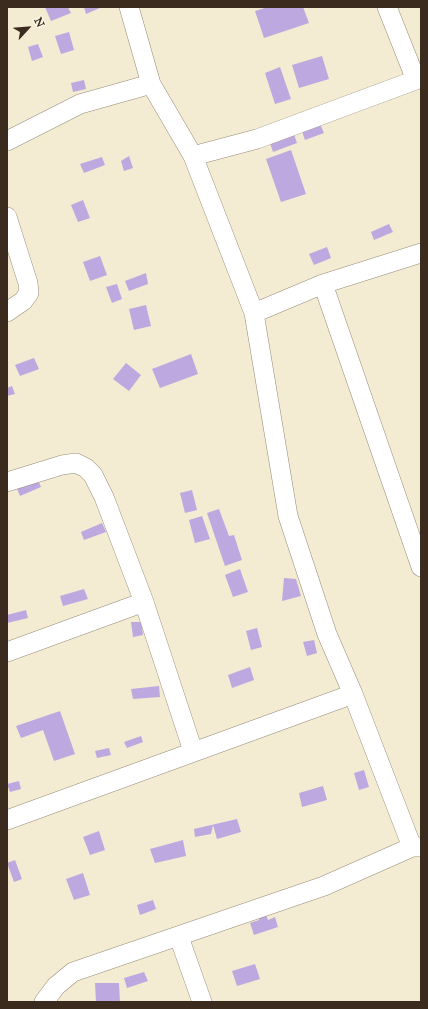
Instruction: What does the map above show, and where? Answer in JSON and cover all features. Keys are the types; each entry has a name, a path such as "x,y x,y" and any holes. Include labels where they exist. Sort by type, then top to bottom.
{"street":[{"path":"44,1002 56,986 74,972 324,886 417,847 327,634 288,516 254,313 193,156 151,84 129,7"},
{"path":"193,156 257,139 418,79 387,7"},
{"path":"7,141 80,104 151,84"},
{"path":"7,217 28,288 28,292 23,301 7,312"},
{"path":"254,313 323,284 421,253"},
{"path":"323,284 421,567"},
{"path":"7,482 62,465 76,463 86,468 93,475 104,498 144,602 193,751"},
{"path":"7,652 144,602"},
{"path":"7,820 353,694"},
{"path":"179,937 202,1002"}],"building":[{"path":"45,7 68,7 71,13 51,21"},
{"path":"84,7 102,7 86,14"},
{"path":"268,7 303,7 309,23 264,38 255,11"},
{"path":"69,32 74,50 61,54 55,36"},
{"path":"38,44 43,57 32,61 28,47"},
{"path":"322,56 329,79 299,88 292,65"},
{"path":"280,67 291,99 275,104 265,73"},
{"path":"84,80 86,89 73,92 71,83"},
{"path":"320,124 324,133 305,140 302,131"},
{"path":"294,134 297,143 273,152 270,143"},
{"path":"291,150 306,194 281,202 266,159"},
{"path":"129,156 133,168 124,171 121,161"},
{"path":"102,157 105,165 84,173 80,164"},
{"path":"83,200 90,218 78,222 71,205"},
{"path":"389,224 393,232 374,240 371,232"},
{"path":"327,247 331,258 314,265 309,254"},
{"path":"100,256 107,275 90,281 83,262"},
{"path":"146,273 148,284 129,291 125,281"},
{"path":"117,284 122,299 112,303 106,287"},
{"path":"146,305 151,326 134,330 129,309"},
{"path":"191,354 198,374 160,388 152,369"},
{"path":"34,358 39,369 20,376 15,365"},
{"path":"126,363 141,375 129,391 113,379"},
{"path":"12,386 15,394 7,396 7,388"},
{"path":"37,478 41,487 20,496 16,486"},
{"path":"192,490 197,510 185,513 180,493"},
{"path":"219,509 229,536 234,535 242,560 225,566 207,513"},
{"path":"202,516 210,539 195,543 189,520"},
{"path":"102,523 106,532 84,540 81,532"},
{"path":"240,569 248,592 233,597 225,575"},
{"path":"284,578 296,579 301,596 282,601"},
{"path":"84,589 88,599 63,606 60,596"},
{"path":"26,610 28,618 7,623 7,615"},
{"path":"131,622 141,622 143,635 133,637"},
{"path":"257,628 262,647 251,650 246,631"},
{"path":"314,640 317,653 307,656 303,642"},
{"path":"250,667 254,680 232,688 228,675"},
{"path":"159,686 160,697 133,699 131,689"},
{"path":"60,711 75,754 54,761 43,730 21,738 16,726"},
{"path":"141,736 143,742 127,748 124,742"},
{"path":"109,748 111,755 97,758 95,751"},
{"path":"364,770 369,787 359,790 354,773"},
{"path":"19,781 21,789 10,792 7,784"},
{"path":"323,786 327,800 302,807 299,793"},
{"path":"237,819 241,832 217,839 213,825 211,834 195,837 194,829"},
{"path":"99,831 105,850 90,855 83,837"},
{"path":"183,840 186,856 155,863 150,849"},
{"path":"15,860 22,879 14,882 7,863"},
{"path":"83,873 90,895 74,900 66,879"},
{"path":"153,900 156,909 140,915 137,905"},
{"path":"265,912 268,920 275,917 278,927 254,935 250,923 259,920 257,915"},
{"path":"255,964 260,979 237,986 232,971"},
{"path":"144,972 148,981 127,988 124,978"},
{"path":"95,983 119,983 120,1002 96,1002"}]}
